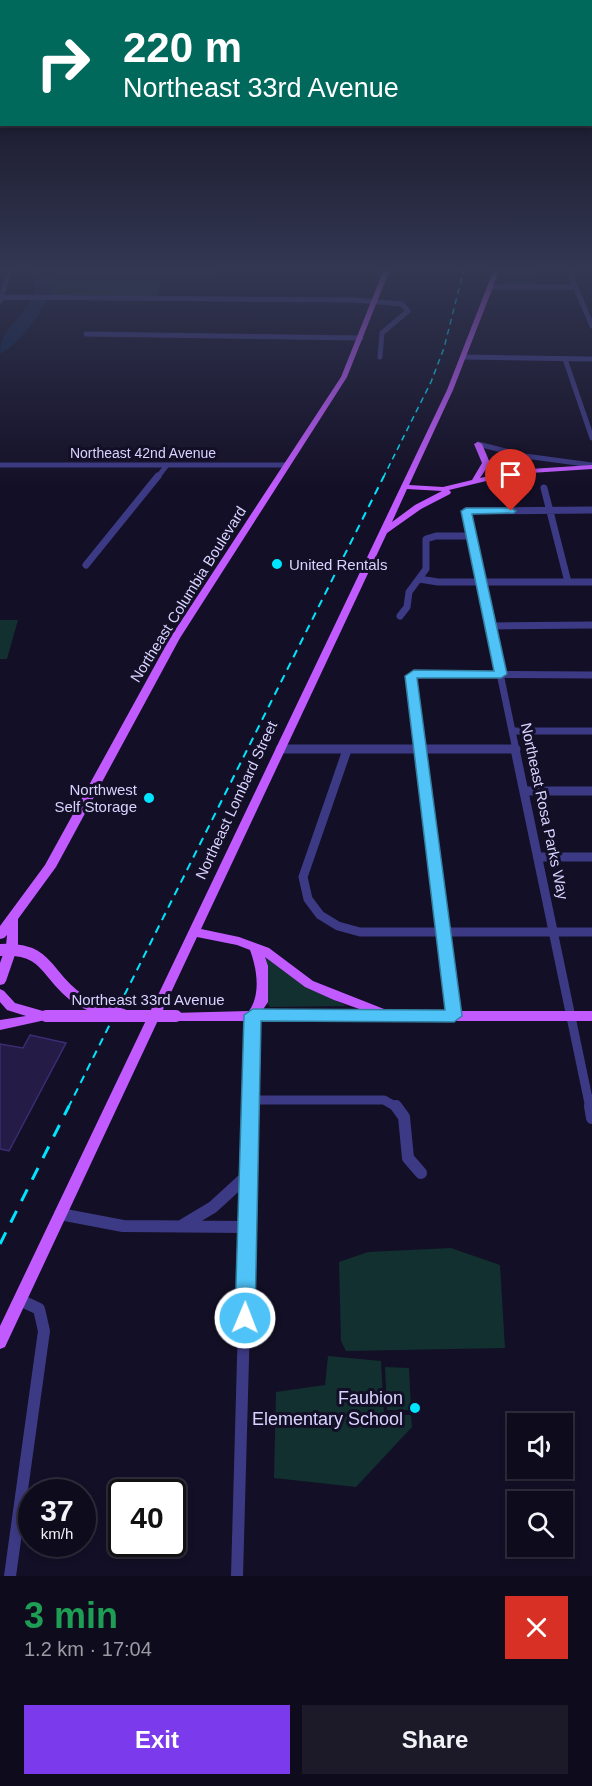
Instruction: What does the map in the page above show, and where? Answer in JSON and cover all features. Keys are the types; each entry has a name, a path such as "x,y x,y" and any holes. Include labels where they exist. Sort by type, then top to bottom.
{"main road":[{"name":"Northeast Columbia Boulevard","path":"0,951 4,946 2,932 14,920 57,857 176,636 347,373 359,343"},
{"name":"Northeast Lombard Street","path":"0,1342 383,532 469,343"},
{"path":"383,532 432,499 478,477 486,467 485,456 478,444"},
{"path":"404,487 438,490 526,470 592,466"},
{"path":"0,981 12,946 14,920"},
{"path":"194,932 239,941 265,951 300,978 322,991 390,1015"},
{"path":"253,1015 262,1002 262,966 256,949"},
{"path":"0,951 20,950 38,956 78,999 92,1006 123,1015"},
{"name":"Northeast 33rd Avenue","path":"0,994 11,1007 46,1016 592,1016"},
{"path":"2,1024 46,1016"}],"street":[{"path":"378,343 380,357"},
{"path":"547,349 550,358"},
{"path":"464,357 592,359"},
{"path":"566,359 592,438"},
{"path":"478,444 525,456 592,466"},
{"name":"Northeast 42nd Avenue","path":"0,465 287,465"},
{"path":"86,566 167,465"},
{"path":"544,488 568,582"},
{"path":"466,511 592,510"},
{"name":"Northeast Rosa Parks Way","path":"466,511 592,1118"},
{"path":"400,616 407,607 409,592 427,565 426,539 436,536 471,536"},
{"path":"419,579 431,582 592,582"},
{"path":"490,626 592,625"},
{"path":"454,1016 411,676 414,674 592,675"},
{"path":"513,731 592,731"},
{"path":"280,749 516,748"},
{"path":"347,750 304,870 303,883 307,898 323,918 350,930 592,932"},
{"path":"525,791 592,791"},
{"path":"539,857 592,857"},
{"path":"237,1576 253,1015"},
{"path":"250,1100 384,1100 399,1106 404,1115 408,1157 421,1173"},
{"path":"180,1226 213,1207 249,1174"},
{"path":"60,1214 123,1226 247,1227"},
{"path":"10,1576 44,1331 39,1308 20,1300"}],"green space":[{"path":"0,620 18,620 7,659 0,659"},
{"path":"263,955 300,983 347,1006 270,1007 267,1003"},
{"path":"451,1248 500,1265 505,1348 346,1351 341,1341 339,1262 368,1252"},
{"path":"328,1356 381,1361 384,1415 411,1415 412,1427 356,1487 274,1478 276,1392 325,1385"},
{"path":"385,1367 409,1368 411,1410 387,1410"}],"water":[{"path":"2,343 15,343 8,349 0,354"}],"building":[{"path":"30,1035 66,1043 9,1151 0,1149 0,1044 23,1048"}],"railway":[{"path":"0,1244 431,382 445,343"}],"place":[{"name":"United Rentals","path":"277,564"},
{"name":"Northwest Self Storage","path":"149,798"},
{"name":"Faubion Elementary School","path":"415,1408"}],"route":[{"path":"245,1318 253,1015 454,1016 411,676 414,674 501,674 466,511 511,511"}]}
